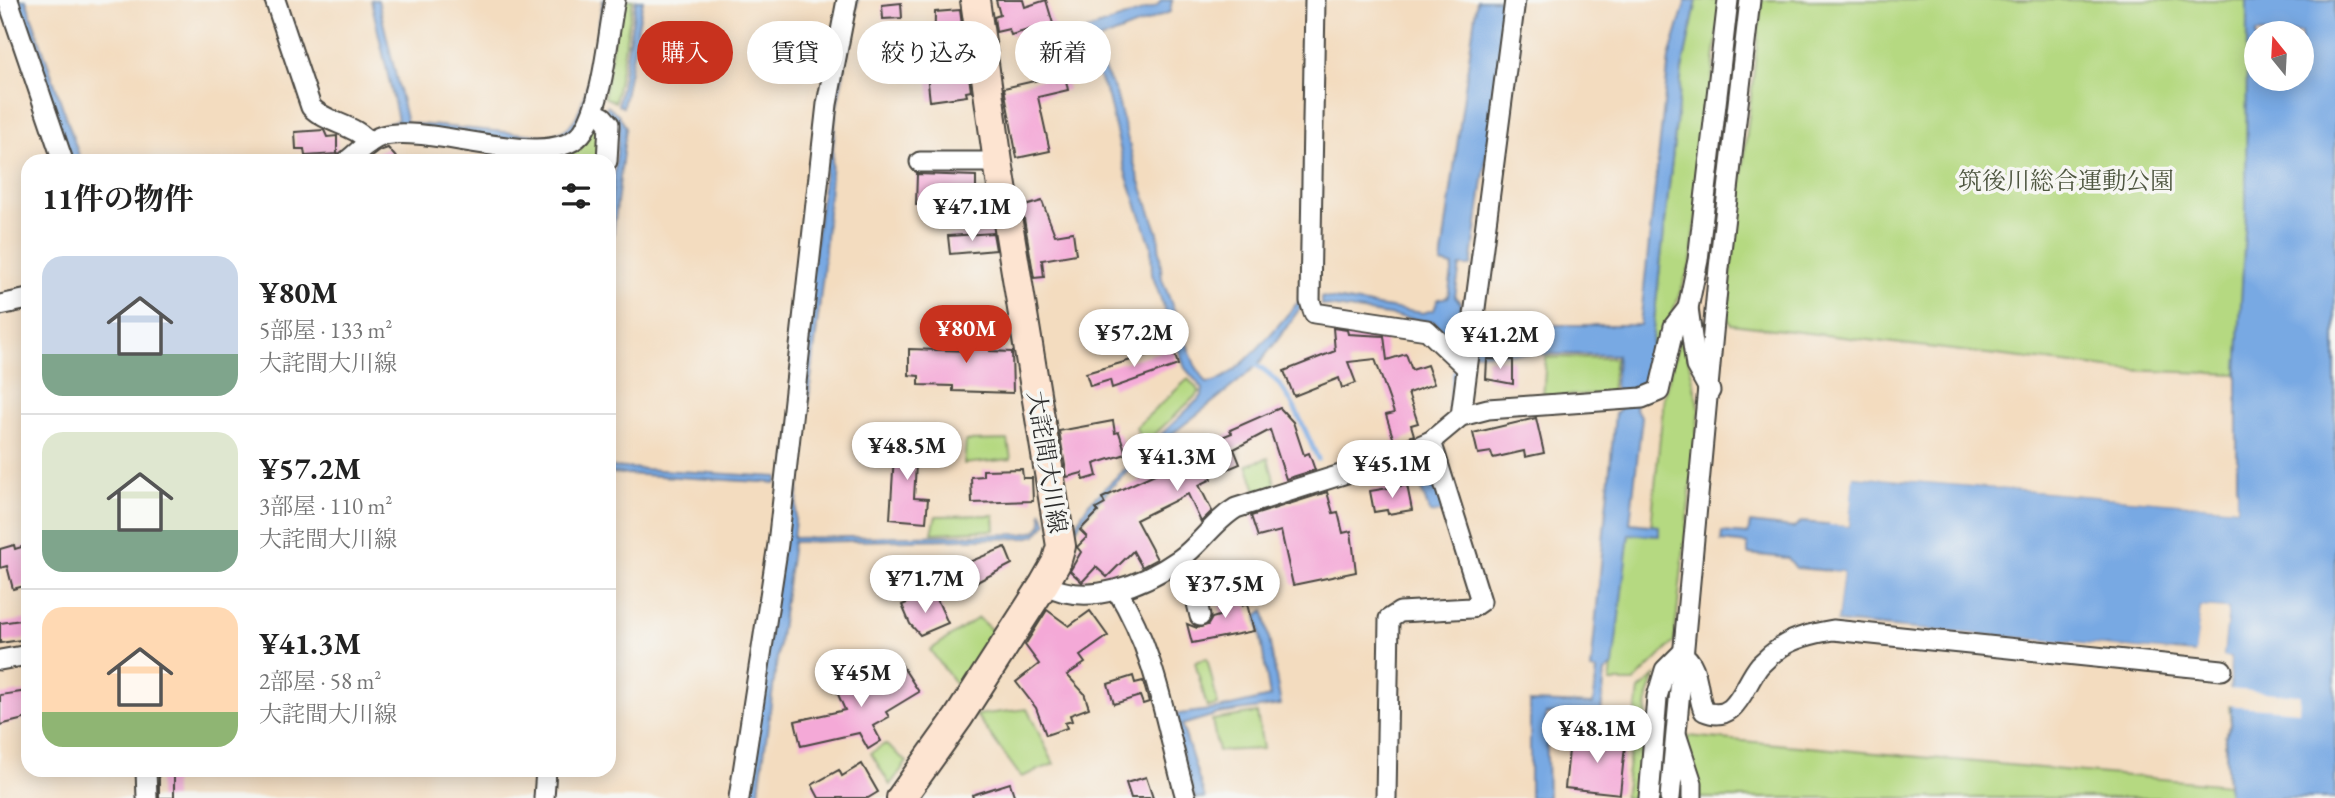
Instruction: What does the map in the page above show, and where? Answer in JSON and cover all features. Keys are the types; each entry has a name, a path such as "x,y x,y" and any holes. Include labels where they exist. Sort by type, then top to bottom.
{"main road":[{"name":"大詫間大川線","path":"901,798 958,718 1044,584 1056,563 1061,546 998,162 975,0"}],"street":[{"path":"8,0 61,154"},
{"path":"275,0 311,107 319,116 363,134 369,143"},
{"path":"356,154 383,136 412,133 538,150 562,146 582,133 595,103 615,0"},
{"path":"739,798 778,544 827,104 847,0"},
{"path":"1315,0 1310,301 1314,313 1427,330 1466,360"},
{"path":"1461,416 1466,360 1515,0"},
{"path":"1710,391 1696,366 1688,308 1698,260 1728,0"},
{"path":"1670,798 1681,654 1710,391 1719,268 1750,0"},
{"path":"595,103 609,124 607,154"},
{"path":"920,162 998,162"},
{"path":"0,305 21,300"},
{"path":"1044,584 1059,593 1081,595 1117,590 1147,578 1182,558 1224,515 1236,508 1329,481 1431,441 1461,416 1489,409 1614,402 1642,398 1659,391 1674,327 1688,308"},
{"path":"1386,798 1389,619 1400,612 1471,608 1481,601 1431,441"},
{"path":"1182,558 1193,586 1200,616"},
{"path":"1117,590 1135,620 1162,695 1164,721 1186,798"},
{"path":"1681,654 1688,657 1695,669 1698,699 1704,711 1714,715 1725,714 1736,705 1760,666 1783,646 1810,634 1833,630 2222,670"},
{"path":"1649,798 1657,697 1665,670 1681,654"},
{"path":"0,660 21,656"},
{"path":"1675,733 1692,783 1692,798"},
{"path":"146,777 147,798"},
{"path":"544,798 546,777"}],"green space":[{"path":"620,0 633,0 615,102 604,97"},
{"path":"1697,0 1721,0 1691,263 1667,327 1656,380 1647,384 1682,70"},
{"name":"筑後川総合運動公園","path":"1762,0 2263,0 2259,21 2244,21 2244,91 2255,91 2237,374 2124,370 1731,324 1726,316"},
{"path":"595,122 602,133 600,154 543,154"},
{"path":"1682,329 1699,409 1674,642 1634,682 1610,682 1629,533 1658,536 1659,527 1651,526 1664,397"},
{"path":"1546,357 1615,358 1611,393 1543,397"},
{"path":"1188,379 1200,392 1142,446 1136,427"},
{"path":"1008,440 1011,459 964,464 966,441"},
{"path":"1268,458 1276,487 1257,493 1247,465"},
{"path":"994,515 995,530 932,533 936,516"},
{"path":"978,618 994,632 958,687 930,650"},
{"path":"1207,658 1218,705 1207,707 1195,662"},
{"path":"1655,676 1648,696 1639,798 1624,798 1639,690"},
{"path":"2229,705 2241,706 2245,798 1678,798 1688,736 2228,785 2225,737 2231,724"},
{"path":"1027,709 1054,764 1021,777 976,715"},
{"path":"1257,713 1263,749 1218,751 1212,720"},
{"path":"885,744 907,762 890,785 871,753"}],"water":[{"path":"16,0 26,0 79,154 70,154"},
{"path":"371,0 378,0 407,123 548,136 567,128 578,113 588,82 603,0 609,0 595,81 579,124 568,133 545,142 376,128 398,120"},
{"path":"636,0 643,0 623,107 618,105"},
{"path":"854,0 858,0 843,76 843,56"},
{"path":"1161,0 1172,0 1170,12 1111,35 1111,22 1157,6"},
{"path":"1477,0 1508,0 1471,266 1460,266 1455,297 1461,303 1460,324 1463,329 1478,325 1640,325 1669,58 1686,0 1697,0 1682,70 1647,384 1637,389 1635,409 1642,417 1630,523 1659,526 1659,536 1629,534 1613,666 1605,672 1601,714 1546,714 1548,798 1530,798 1530,702 1593,704 1597,671 1591,670 1615,414 1621,408 1620,393 1615,387 1617,355 1474,353 1474,347 1455,346 1435,322 1321,305 1321,297 1422,313 1434,310 1438,299 1448,297 1453,266 1441,263"},
{"path":"2247,0 2335,0 2335,798 2229,798 2225,737 2231,724 2230,658 2223,657 2228,609 2201,607 2196,654 1837,622 1843,572 1796,568 1788,558 1748,554 1748,544 1721,541 1722,532 1748,534 1750,523 1793,528 1801,522 1849,526 1852,476 2237,508 2237,374 2246,212 2247,91 2314,91 2314,21 2247,21"},
{"path":"1111,83 1116,93 1136,171 1158,233 1162,279 1195,365 1207,383 1231,373 1257,349 1300,300 1301,307 1255,367 1137,463 1115,483 1076,529 1074,527 1089,503 1202,396 1203,389 1185,368 1152,274 1151,245 1126,174 1108,97 1102,84"},
{"path":"838,84 841,84 836,111 823,274 793,538 1023,534 1036,531 1042,524 1041,511 1047,523 1036,535 1025,538 793,542 758,798 745,798"},
{"path":"607,106 618,114 626,127 616,212 616,161 620,126 605,111"},
{"path":"1421,457 1430,459 1446,506 1441,512 1430,513 1420,486 1407,479 1361,478 1405,474"},
{"path":"616,467 778,477 777,483 616,473"},
{"path":"1264,610 1281,705 1218,714 1182,725 1205,798 1195,798 1171,715 1218,709 1270,697 1257,615"}],"pier":[{"path":"1852,472 2234,504 2233,487 2237,488 2237,508 1853,476 1849,526 1829,525 1830,521 1846,523 1849,475"},
{"path":"1830,571 1843,572 1837,621 1833,621 1839,575 1829,574"},
{"path":"2201,607 2228,609 2223,656 2230,658 2229,689 2300,695 2299,711 2225,705 2227,661 2219,657 2224,612 2204,611 2199,655 2196,658 1884,626 2195,654"}],"building":[{"path":"996,0 1023,0 1025,7 1046,0 1052,21 1015,21 1015,34 1011,35 1009,29 1001,31 1001,21 995,21 994,17 1000,15"},
{"path":"901,3 902,18 883,19 882,5"},
{"path":"960,10 961,21 935,21 935,12"},
{"path":"928,84 970,84 971,91 966,92 967,96 930,101"},
{"path":"1021,84 1067,84 1068,90 1038,97 1050,151 1017,158 1004,88"},
{"path":"324,130 327,137 337,136 337,154 305,154 304,149 296,149 295,132"},
{"path":"388,148 393,154 375,154"},
{"path":"917,174 976,176 976,202 945,202 945,206 916,205"},
{"path":"1042,201 1055,235 1073,232 1076,254 1042,260 1044,277 1034,278 1022,207"},
{"path":"993,233 996,250 950,254 948,236"},
{"path":"970,321 991,322 990,351 1012,352 1013,393 953,391 953,386 919,385 919,376 909,375 909,349 970,351"},
{"path":"1333,328 1347,330 1348,334 1384,336 1387,360 1406,354 1412,370 1427,365 1434,384 1408,393 1418,423 1411,425 1414,435 1395,444 1386,415 1394,413 1375,359 1348,362 1356,383 1342,388 1339,378 1294,396 1284,371 1335,351"},
{"path":"1173,348 1178,365 1112,388 1110,380 1090,386 1086,373"},
{"path":"1487,359 1513,360 1513,384 1486,379"},
{"path":"1280,408 1293,422 1304,455 1309,453 1315,470 1286,479 1270,430 1234,449 1240,464 1211,476 1212,479 1199,485 1212,511 1201,522 1188,494 1136,520 1157,559 1142,567 1133,551 1107,577 1096,567 1082,582 1070,571 1081,552 1077,547 1087,537 1080,530 1098,512 1096,509 1105,504 1102,498 1157,473 1155,469 1172,460 1171,457 1232,433 1230,430"},
{"path":"1536,418 1544,453 1525,457 1524,451 1493,458 1491,452 1478,454 1473,433"},
{"path":"1113,421 1115,433 1119,432 1126,454 1094,464 1097,476 1084,480 1082,473 1067,477 1059,431"},
{"path":"902,436 919,437 918,446 922,446 921,464 916,464 914,498 928,499 926,522 890,519 895,440 901,441"},
{"path":"1022,469 1023,478 1032,478 1033,501 972,503 971,477 983,476 983,470"},
{"path":"1407,485 1412,510 1388,514 1387,510 1374,512 1370,491"},
{"path":"1327,492 1333,513 1338,512 1343,533 1351,531 1356,572 1293,585 1281,531 1258,537 1251,516"},
{"path":"14,545 15,549 21,547 21,587 13,589 7,566 0,568 0,549"},
{"path":"1005,547 1012,564 977,582 969,562"},
{"path":"1237,589 1242,606 1247,604 1254,631 1192,643 1187,624 1197,628 1208,625 1212,618 1222,615 1216,595"},
{"path":"921,597 923,602 936,597 948,623 920,635 910,624 902,605"},
{"path":"1047,610 1069,626 1090,611 1108,636 1080,656 1085,663 1067,675 1084,693 1089,708 1070,715 1072,721 1065,723 1067,728 1046,735 1036,708 1016,682 1039,664 1025,645"},
{"path":"21,620 21,640 0,643 0,623"},
{"path":"899,661 919,692 886,712 889,717 873,726 881,741 868,749 859,733 801,746 795,721 845,710 836,690 850,683 853,689"},
{"path":"1133,676 1135,683 1143,681 1149,702 1143,704 1140,696 1114,704 1108,684"},
{"path":"21,692 21,720 0,725 0,695"},
{"path":"1605,734 1626,736 1620,794 1565,788 1570,741 1603,744"},
{"path":"862,764 878,792 868,798 819,798 812,785 839,770 842,776"},
{"path":"159,777 174,777 174,798 159,798"},
{"path":"1146,777 1153,798 1131,798 1126,783"},
{"path":"1010,783 1015,798 973,798 972,795"}],"waterway":[{"path":"1256,365 1267,372 1286,393 1318,459"},
{"path":"1450,407 1455,372"}]}
